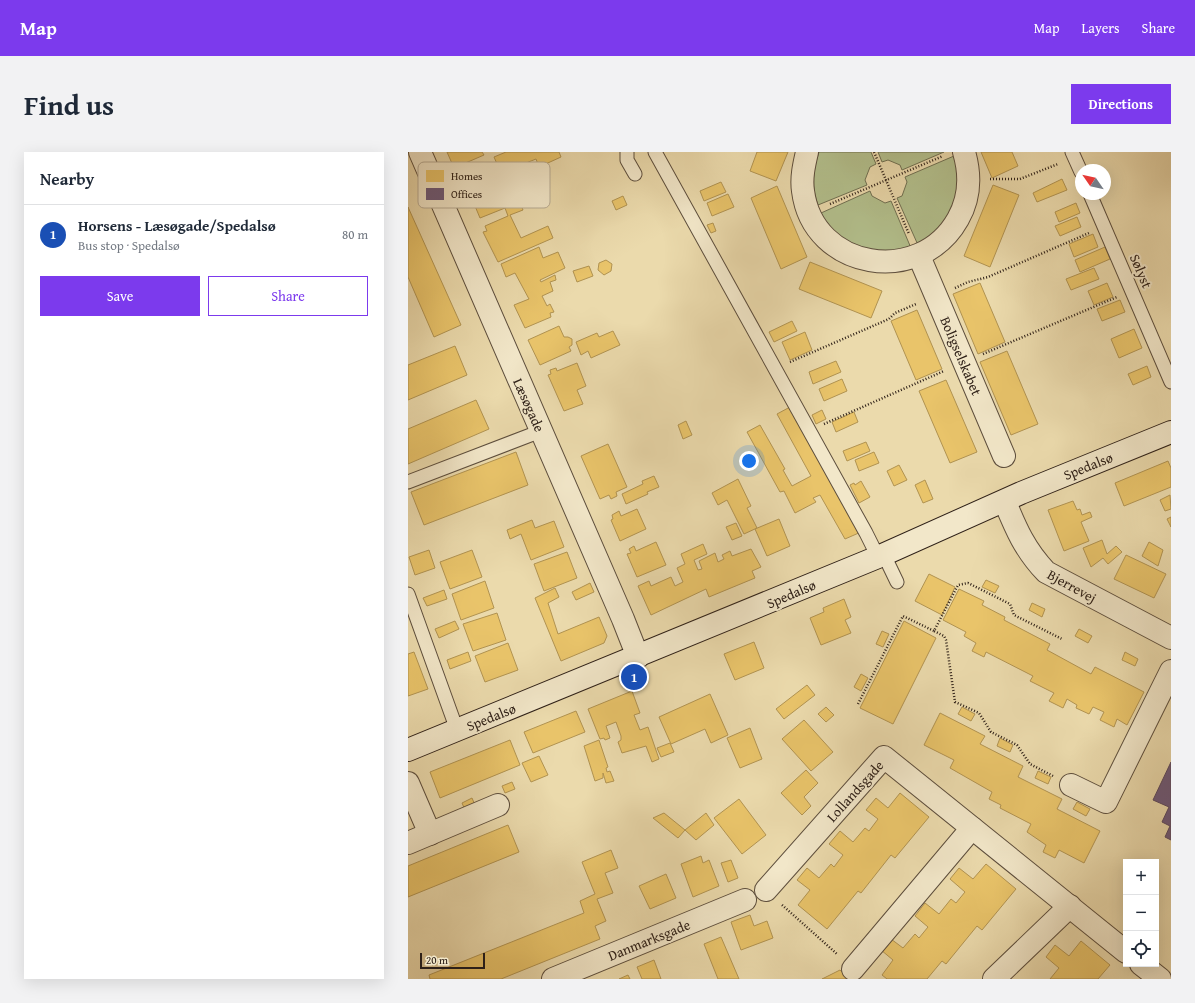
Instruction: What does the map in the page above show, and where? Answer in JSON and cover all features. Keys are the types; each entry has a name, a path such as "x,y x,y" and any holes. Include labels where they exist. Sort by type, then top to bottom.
{"street":[{"name":"Læsøgade","path":"420,152 424,162"},
{"path":"807,152 803,169 803,192 809,213 820,231 836,246 855,257 876,262 898,262 918,256 937,244 952,228 963,210 969,179 968,166 954,154"},
{"name":"Læsøgade","path":"444,208 624,619 638,657"},
{"name":"Boligselskabet","path":"918,256 1004,456"},
{"name":"Spedalsø","path":"408,750 638,657 881,556 1004,502 1021,493 1171,432"},
{"name":"Bjerrevej","path":"1004,502 1022,541 1033,559 1046,572 1171,638"},
{"path":"1071,785 1106,802 1171,671"},
{"name":"Lollandsgade","path":"766,890 884,757 1123,950"},
{"path":"408,783 430,834"},
{"path":"408,843 498,805"},
{"path":"853,969 972,828"},
{"name":"Danmarksgade","path":"553,979 745,900"},
{"path":"994,979 1070,906"},
{"path":"1145,967 1160,979"}],"lane":[{"path":"627,152 627,160 635,174"},
{"path":"655,152 859,519 897,582"},
{"name":"Sølyst","path":"1093,200 1171,382"},
{"path":"408,482 541,431"},
{"path":"408,594 457,730"}],"path":[{"path":"874,152 918,256"},
{"path":"809,213 954,154"},
{"path":"969,179 1020,179 1074,155"},
{"path":"934,631 958,585 968,583 1010,604 1014,615 1062,639"},
{"path":"858,704 903,616 944,636 946,640 955,702 979,713 992,732 1017,745 1030,764 1071,785"},
{"path":"766,890 853,969"}],"green space":[{"path":"819,152 871,152 876,164 870,167 865,180 867,185 818,205 814,192 814,178 815,165"},
{"path":"878,152 944,152 902,170 900,165 888,160 882,162"},
{"path":"954,156 960,168 960,191 948,221 918,245 897,198 902,196 907,182 905,177"},
{"path":"870,191 872,196 885,203 891,201 911,248 877,254 844,241 825,222 821,213"}],"building: Homes":[{"path":"447,152 482,152 484,155 468,162 451,162"},
{"path":"506,152 559,152 561,157 550,162 537,162 536,159 528,162 496,162 494,157"},
{"path":"757,152 788,152 776,181 750,171"},
{"path":"981,152 1012,152 1018,166 992,178"},
{"path":"1062,179 1067,190 1037,202 1033,193"},
{"path":"721,182 726,192 704,201 700,191"},
{"path":"993,185 1019,195 990,267 964,256"},
{"path":"777,186 807,257 781,269 751,198"},
{"path":"728,194 734,207 712,216 707,203"},
{"path":"623,196 627,205 616,210 612,201"},
{"path":"1076,203 1080,213 1059,222 1055,212"},
{"path":"408,207 461,325 434,337 408,277"},
{"path":"476,208 505,208 480,218"},
{"path":"505,208 522,208 523,210 510,215 521,238 548,226 553,238 498,262 483,232 487,231 485,226 508,216"},
{"path":"1077,217 1081,227 1060,236 1055,226"},
{"path":"713,223 716,231 711,233 707,225"},
{"path":"1093,234 1098,247 1074,257 1069,244"},
{"path":"539,247 543,258 558,252 565,268 540,280 541,282 555,275 556,280 550,282 553,291 542,296 547,306 550,304 554,312 550,313 551,317 525,328 514,305 529,299 515,273 506,277 501,264"},
{"path":"1105,247 1110,259 1080,272 1075,260"},
{"path":"606,260 612,264 611,271 604,275 598,270 599,263"},
{"path":"810,262 882,291 871,318 799,289"},
{"path":"589,266 593,276 577,282 573,271"},
{"path":"1094,268 1099,279 1071,290 1066,279"},
{"path":"980,283 1005,342 978,354 953,294"},
{"path":"1107,283 1113,297 1094,305 1088,291"},
{"path":"1120,300 1125,312 1102,321 1097,309"},
{"path":"917,310 942,369 916,380 891,321"},
{"path":"792,321 797,331 774,342 769,332"},
{"path":"559,326 564,337 572,339 572,345 569,347 571,351 540,365 528,340"},
{"path":"1134,329 1142,348 1119,358 1111,339"},
{"path":"613,331 620,345 591,358 588,351 581,355 576,342 597,333 599,337"},
{"path":"805,332 812,350 790,360 782,342"},
{"path":"455,346 467,375 408,400 408,365"},
{"path":"1007,351 1038,424 1011,435 980,362"},
{"path":"836,361 841,372 813,384 809,372"},
{"path":"577,363 586,386 577,390 583,404 564,411 548,375 551,374 550,370 556,368 557,371"},
{"path":"1147,366 1151,377 1133,385 1128,374"},
{"path":"842,379 847,391 824,401 819,389"},
{"path":"946,380 977,452 950,463 919,391"},
{"path":"476,400 489,429 408,464 408,429"},
{"path":"790,407 861,532 845,539 820,495 813,498 816,502 795,513 784,491 780,492 747,432 760,425 785,469 783,470 792,486 811,476 777,414"},
{"path":"822,410 826,419 816,424 812,415"},
{"path":"854,412 858,422 836,432 832,422"},
{"path":"686,421 692,435 683,439 678,425"},
{"path":"866,442 870,451 847,461 843,451"},
{"path":"608,444 627,487 616,492 617,496 611,499 609,495 600,499 581,456"},
{"path":"516,452 528,485 424,525 411,492"},
{"path":"874,452 879,463 859,471 855,460"},
{"path":"1168,461 1171,468 1171,487 1124,506 1115,483"},
{"path":"899,465 907,480 894,486 887,471"},
{"path":"654,476 659,487 626,504 622,494 643,484 642,481"},
{"path":"738,479 751,506 747,508 757,528 744,534 727,500 718,505 712,493"},
{"path":"925,480 933,499 923,503 915,485"},
{"path":"861,481 870,497 859,503 850,485 854,483 855,485"},
{"path":"1170,495 1171,509 1165,511 1160,500"},
{"path":"1073,501 1077,510 1080,509 1082,515 1090,512 1092,517 1081,522 1089,541 1064,551 1048,510"},
{"path":"637,509 646,529 620,541 611,520 613,519 612,515 619,511 621,516"},
{"path":"1171,517 1171,527 1167,519"},
{"path":"779,519 790,546 767,556 755,529"},
{"path":"532,520 535,528 554,521 564,547 531,560 521,534 510,539 507,530"},
{"path":"736,523 742,536 732,540 726,527"},
{"path":"1102,540 1107,554 1116,546 1122,552 1108,564 1103,558 1091,567 1083,548"},
{"path":"656,542 666,565 637,577 627,554 631,553 629,549 634,546 636,551"},
{"path":"1149,542 1163,550 1158,566 1142,556"},
{"path":"703,544 707,554 694,560 698,570 702,569 699,561 715,553 718,562 724,559 722,555 730,551 732,556 751,549 761,567 752,571 755,578 709,597 706,589 651,615 638,586 649,581 651,586 671,577 675,586 683,582 677,568 685,564 681,554"},
{"path":"429,550 435,568 415,575 409,557"},
{"path":"472,550 482,577 450,589 440,562"},
{"path":"567,552 577,578 544,591 534,564"},
{"path":"1126,555 1166,574 1154,598 1114,579"},
{"path":"929,574 955,587 942,615 915,601"},
{"path":"986,580 999,586 995,593 982,587"},
{"path":"485,581 494,608 461,620 452,594"},
{"path":"590,583 594,592 576,600 572,592"},
{"path":"555,588 559,597 548,603 558,634 599,617 607,636 604,643 561,661 535,598"},
{"path":"959,589 984,601 982,605 1005,617 1004,620 1050,644 1047,650 1091,674 1095,667 1144,692 1127,725 1117,719 1114,727 1100,720 1104,712 1093,707 1089,714 1076,708 1077,705 1067,699 1063,708 1049,701 1054,693 1030,681 1033,676 986,652 984,657 972,651 976,643 964,636 966,632 943,620"},
{"path":"444,590 447,599 427,606 423,598"},
{"path":"844,599 851,617 845,620 851,633 821,645 810,618 824,612 823,608"},
{"path":"1032,603 1045,609 1042,617 1029,610"},
{"path":"497,613 506,640 473,651 463,624"},
{"path":"455,621 459,629 439,638 435,629"},
{"path":"904,621 936,638 893,724 860,708"},
{"path":"1079,629 1092,636 1088,643 1075,636"},
{"path":"882,631 889,634 883,647 876,644"},
{"path":"754,642 764,668 735,680 724,654"},
{"path":"508,643 518,670 485,682 475,656"},
{"path":"414,652 428,689 408,696 408,654"},
{"path":"468,652 471,661 450,669 447,660"},
{"path":"1125,652 1138,659 1135,666 1122,660"},
{"path":"861,674 868,678 861,691 854,687"},
{"path":"807,685 815,695 784,719 776,709"},
{"path":"632,691 640,713 634,715 640,730 648,727 659,759 652,762 646,746 622,753 618,742 621,740 621,736 616,722 606,726 610,738 605,740 604,738 600,739 588,709"},
{"path":"710,694 728,735 711,743 705,729 671,744 659,717"},
{"path":"826,707 834,715 826,722 818,714"},
{"path":"962,707 975,714 971,721 958,714"},
{"path":"576,711 585,732 533,753 524,732"},
{"path":"940,713 985,736 980,744 1023,766 1018,777 1062,799 1057,809 1100,831 1084,863 1059,850 1055,858 1043,852 1046,845 1027,832 1031,824 1000,808 1001,805 989,799 992,792 950,768 954,760 924,745"},
{"path":"804,720 833,752 811,771 782,739"},
{"path":"750,728 762,759 740,768 727,738"},
{"path":"1000,738 1013,745 1010,752 997,746"},
{"path":"510,740 520,765 440,798 430,772"},
{"path":"599,740 608,767 606,768 607,772 610,771 614,781 606,783 603,773 603,778 595,781 584,746"},
{"path":"670,743 674,752 661,757 657,748"},
{"path":"539,756 548,775 531,782 522,763"},
{"path":"806,770 818,783 804,797 811,806 802,815 781,793"},
{"path":"1038,771 1051,777 1048,784 1035,778"},
{"path":"512,782 515,789 505,793 502,786"},
{"path":"900,793 929,817 895,858 891,855 861,893 858,891 827,929 798,905 810,890 797,880 807,868 819,878 831,864 834,867 843,855 829,844 840,831 853,842 865,828 869,831 878,819 866,810 876,798 888,808"},
{"path":"472,798 475,805 465,810 462,803"},
{"path":"739,799 766,835 742,854 714,818"},
{"path":"1077,802 1090,809 1086,816 1073,809"},
{"path":"664,813 685,830 678,838 653,818"},
{"path":"706,813 714,825 696,840 685,830"},
{"path":"508,825 519,852 408,897 408,866"},
{"path":"611,850 618,868 605,873 613,893 597,899 606,921 595,926 600,939 501,979 430,979 429,975 584,913 580,901 595,894 582,862"},
{"path":"701,856 703,863 709,860 719,886 693,897 681,864"},
{"path":"731,860 738,878 728,882 721,863"},
{"path":"986,864 1016,889 982,930 977,926 946,964 942,961 927,979 887,979 882,975 893,960 881,950 891,939 903,948 915,934 919,938 928,927 915,916 925,903 939,914 951,899 956,903 965,892 950,879 959,868 973,879"},
{"path":"666,874 676,898 650,909 639,886"},
{"path":"750,915 754,926 767,921 773,938 741,950 731,922"},
{"path":"721,937 739,979 718,979 704,944"},
{"path":"1081,941 1110,965 1098,979 1050,979 1059,968 1046,957 1055,945 1069,956"},
{"path":"654,960 661,979 642,979 637,967"},
{"path":"840,970 849,979 822,979"},
{"path":"628,975 630,979 619,979"}],"building: Offices":[{"path":"1171,762 1171,840 1165,837 1170,826 1162,822 1169,807 1153,800"}],"place":[{"name":"Horsens - Læsøgade/Spedalsø","path":"634,677"}]}
